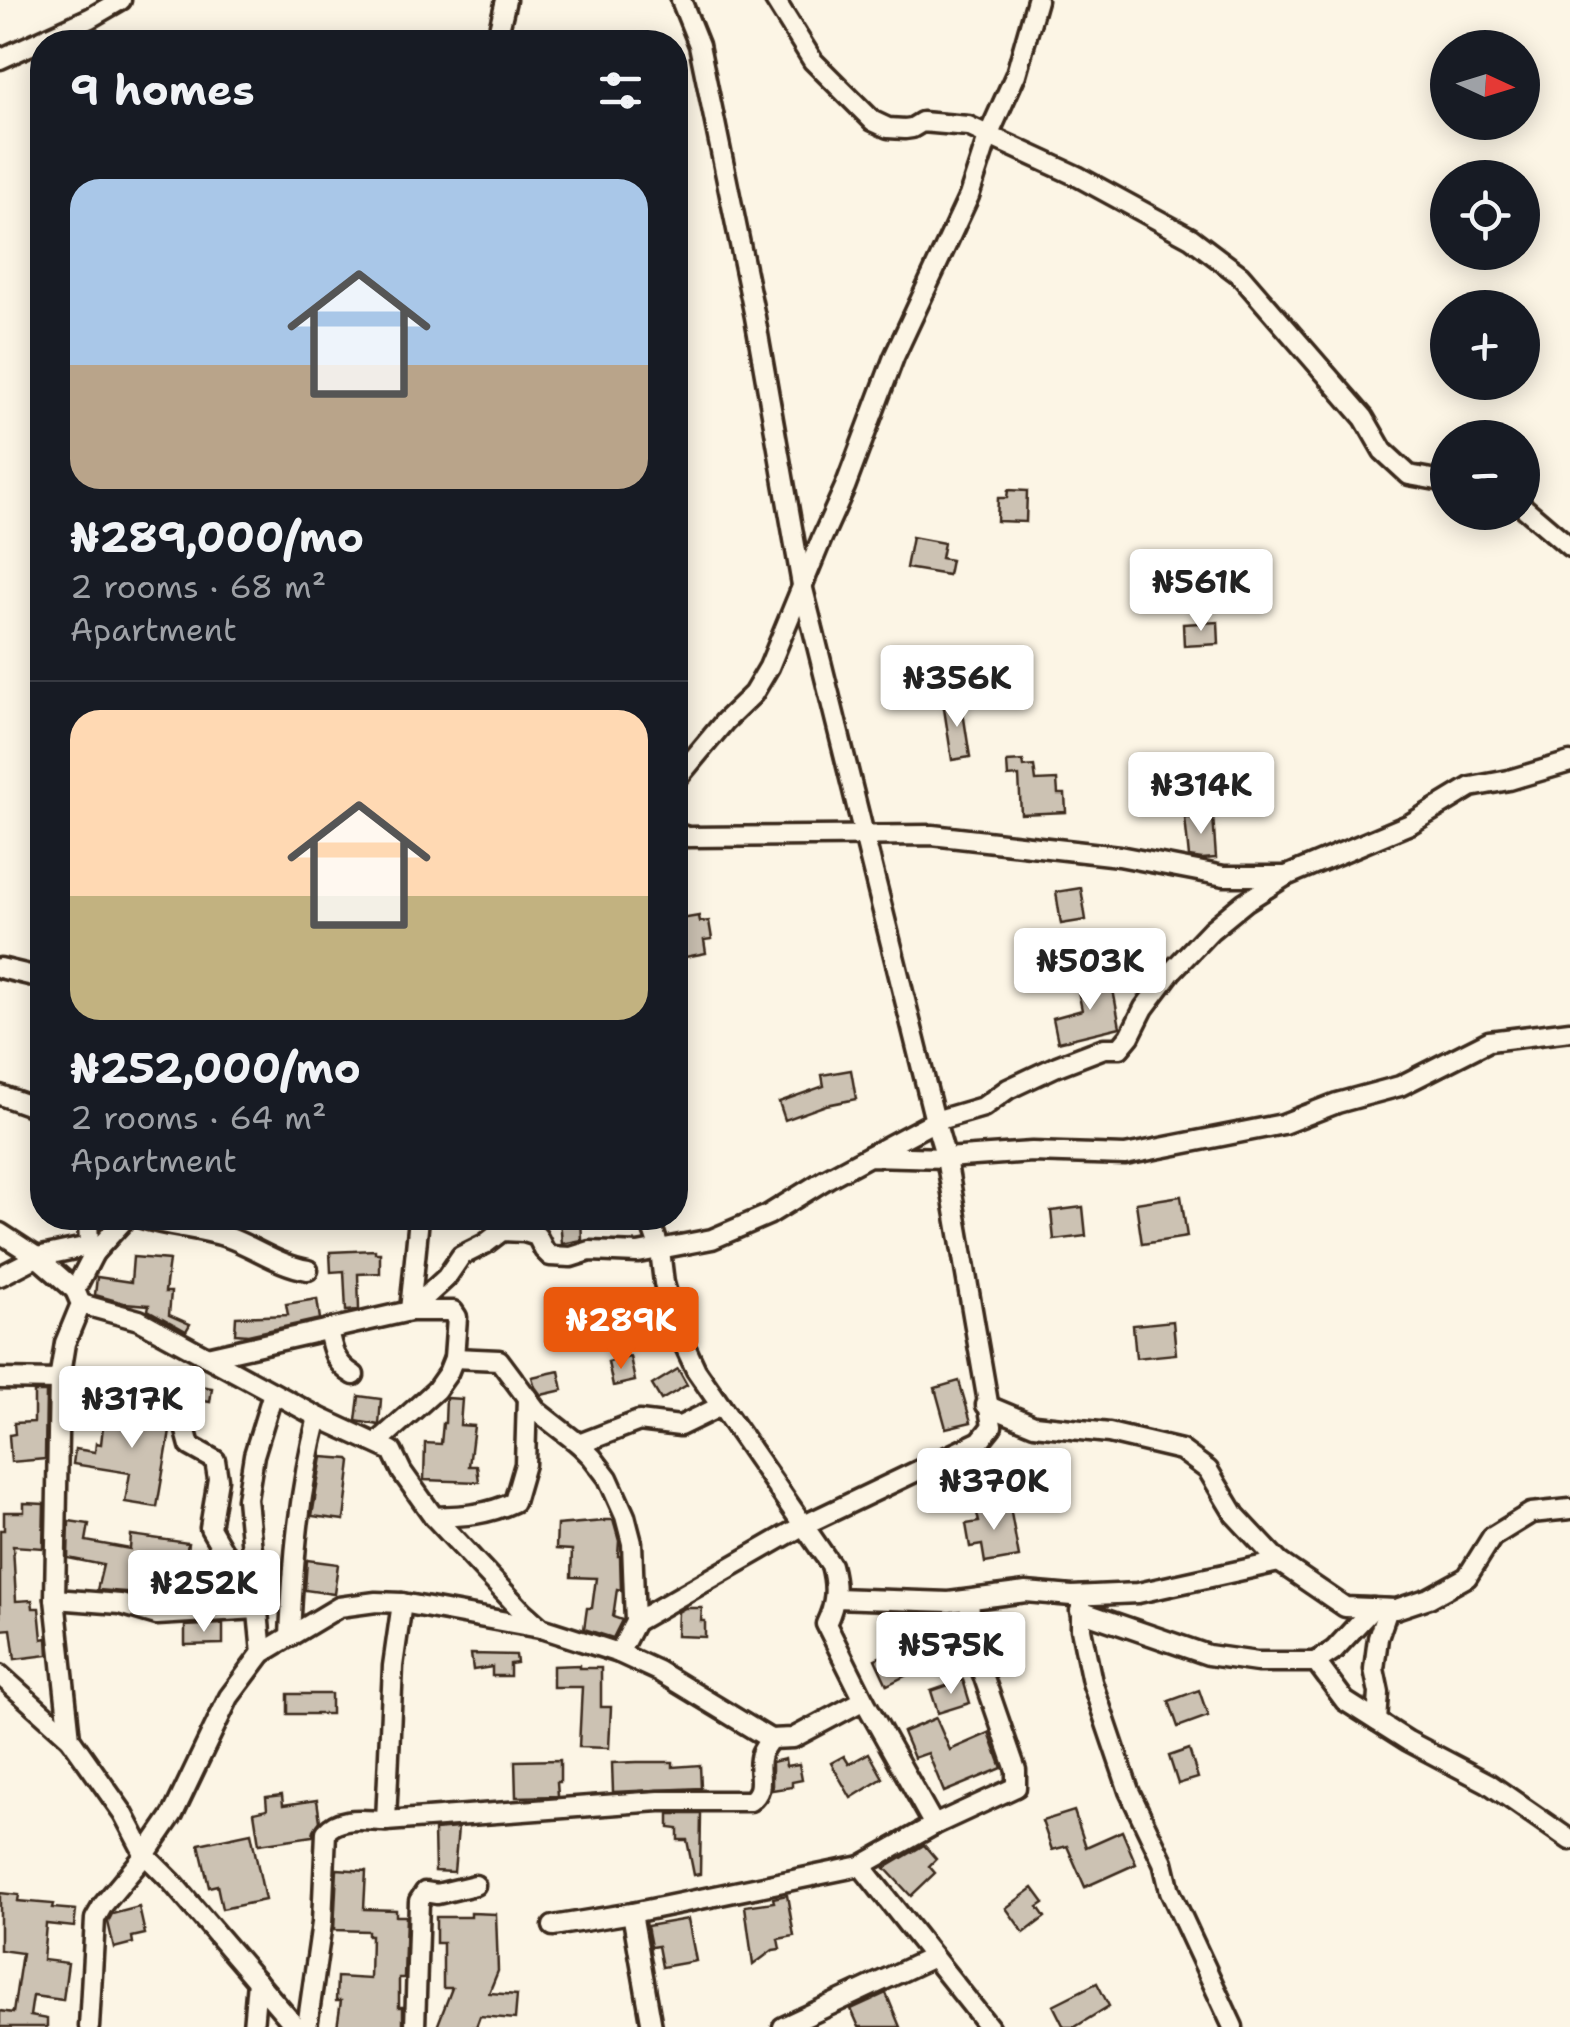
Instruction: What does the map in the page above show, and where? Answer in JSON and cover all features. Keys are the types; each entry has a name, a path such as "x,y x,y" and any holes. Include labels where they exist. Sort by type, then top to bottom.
{"street":[{"path":"64,30 121,0"},
{"path":"619,1652 636,1622 804,1524 980,1441 992,1426 946,1158 802,584 755,317 699,45 680,0"},
{"path":"774,0 813,61 873,120 888,128 912,128 930,121 968,126 990,134 1191,238 1240,275 1364,418 1384,450 1409,475 1430,479"},
{"path":"688,765 724,721 753,694 769,667 894,358 969,196 1016,74 1037,0"},
{"path":"500,30 508,1"},
{"path":"0,59 30,45"},
{"path":"1540,521 1570,547"},
{"path":"410,1311 446,1278 462,1256 502,1231 536,1236 550,1256 571,1257 590,1251 638,1253 712,1238 768,1215 935,1121 983,1106 1008,1089 1057,1066 1104,1048 1120,1048 1171,972 1211,930 1286,876 1410,824 1470,787 1570,762"},
{"path":"688,836 932,835 1119,856 1224,876 1286,876"},
{"path":"0,968 30,975"},
{"path":"869,1156 1125,1154 1283,1124 1336,1102 1400,1086 1489,1041 1570,1031"},
{"path":"0,1095 30,1106"},
{"path":"70,1738 55,1600 58,1380 92,1250 90,1230"},
{"path":"0,1276 36,1257 92,1250 113,1230"},
{"path":"205,1230 234,1239 294,1268 308,1270"},
{"path":"410,1311 418,1230"},
{"path":"654,1230 676,1327 696,1370 831,1565 835,1598 826,1624 934,1824"},
{"path":"0,1233 36,1257 78,1297 139,1320 318,1417 392,1452 434,1517 541,1628"},
{"path":"207,1356 410,1311 453,1311 454,1358 448,1373 436,1390 377,1443"},
{"path":"328,1330 334,1357 354,1375"},
{"path":"454,1358 498,1360 537,1412 579,1444 608,1478 626,1516 632,1543 636,1622"},
{"path":"0,1380 58,1380"},
{"path":"262,1654 247,1499 254,1455 273,1393"},
{"path":"434,1517 474,1516 514,1502 526,1464 527,1397"},
{"path":"986,1405 1034,1425 1109,1433 1181,1450 1208,1470 1235,1516 1279,1562 1345,1607 1396,1609 1429,1598 1467,1577 1492,1538 1531,1513 1570,1509"},
{"path":"579,1444 639,1421 680,1426 722,1406"},
{"path":"290,1637 298,1509 318,1417"},
{"path":"186,1431 190,1446 216,1460 218,1479 210,1528 258,1609"},
{"path":"1080,1603 1279,1562"},
{"path":"835,1598 949,1602 1026,1592 1080,1603 1208,1655 1258,1662 1316,1662 1380,1608"},
{"path":"55,1600 120,1604 156,1614 258,1609"},
{"path":"554,1926 632,1914 861,1866 934,1824 1010,1792 1016,1787 1016,1770 980,1666 968,1600"},
{"path":"89,2027 94,1918 146,1856 172,1814 229,1697 262,1654 339,1608 376,1602 402,1604 541,1628 619,1652 658,1671 770,1739 793,1738 864,1700"},
{"path":"1080,1603 1092,1682 1128,1791 1163,1862 1170,1890 1233,2027"},
{"path":"386,1821 393,1666 402,1604"},
{"path":"1377,1721 1379,1692 1374,1668 1380,1608"},
{"path":"1316,1662 1345,1700 1408,1741 1488,1783 1570,1840"},
{"path":"0,1675 70,1738 123,1813 146,1856 296,2027"},
{"path":"307,2027 322,1922 326,1832 331,1825 341,1821 659,1801 750,1801 760,1790 760,1756 770,1739"},
{"path":"861,1866 989,2027"},
{"path":"414,2027 420,1901 424,1892 437,1894 475,1885"},
{"path":"632,1914 652,2027"},
{"path":"783,2027 933,1956"},
{"path":"253,2027 256,1981"}],"building":[{"path":"1008,490 1027,491 1026,522 997,521 998,498 1007,498"},
{"path":"912,537 944,543 941,558 951,560 948,575 906,568"},
{"path":"1218,622 1219,644 1184,646 1183,624"},
{"path":"928,653 930,667 940,666 945,700 906,705 899,657"},
{"path":"961,699 970,757 952,760 943,702"},
{"path":"1023,761 1024,767 1034,766 1036,781 1057,780 1058,794 1065,794 1066,812 1021,814 1019,776 1008,777 1007,762"},
{"path":"1213,816 1216,858 1189,857 1185,818"},
{"path":"1081,888 1086,920 1061,924 1056,892"},
{"path":"699,916 700,922 709,921 712,939 704,940 706,953 688,956 688,918"},
{"path":"1111,979 1120,1027 1058,1042 1053,1018 1082,1010 1077,986"},
{"path":"851,1070 856,1099 785,1120 779,1102 824,1086 822,1075"},
{"path":"1181,1196 1187,1237 1142,1244 1136,1203"},
{"path":"1083,1207 1086,1236 1054,1240 1051,1211"},
{"path":"561,1230 582,1230 582,1240 562,1244"},
{"path":"330,1252 380,1253 380,1273 358,1274 359,1310 346,1311 344,1271 331,1272"},
{"path":"133,1257 169,1260 165,1292 171,1292 169,1315 190,1324 186,1331 148,1310 149,1305 95,1295 97,1277 131,1282"},
{"path":"317,1299 320,1319 248,1335 235,1334 236,1317 288,1315 286,1304"},
{"path":"1173,1321 1176,1354 1136,1358 1133,1325"},
{"path":"630,1357 635,1381 613,1386 608,1362"},
{"path":"678,1369 687,1385 661,1400 652,1385"},
{"path":"559,1371 563,1390 541,1395 532,1377"},
{"path":"959,1381 971,1422 946,1428 935,1388"},
{"path":"188,1384 212,1388 210,1402 192,1399 190,1409 170,1404 174,1385 187,1389"},
{"path":"34,1392 46,1392 45,1459 11,1462 9,1435 15,1434 14,1423 34,1422"},
{"path":"359,1396 381,1399 379,1425 356,1421"},
{"path":"446,1398 462,1399 460,1425 474,1426 469,1466 477,1466 479,1482 424,1480 425,1443 441,1444"},
{"path":"118,1399 141,1402 139,1415 172,1420 157,1507 125,1502 130,1473 73,1464 75,1449 95,1452 96,1443 101,1444 104,1417 116,1418"},
{"path":"322,1457 351,1461 344,1520 312,1516"},
{"path":"1044,1462 1048,1486 1013,1492 1009,1468"},
{"path":"1009,1502 1019,1557 985,1563 982,1545 970,1547 966,1524 979,1522 976,1509"},
{"path":"24,1503 44,1504 43,1548 13,1546 16,1601 32,1600 33,1608 39,1608 48,1655 15,1659 11,1629 0,1630 0,1530 4,1530 4,1512 24,1512"},
{"path":"613,1520 619,1541 621,1590 617,1589 613,1617 622,1620 613,1638 584,1629 596,1578 571,1577 572,1550 556,1549 557,1525"},
{"path":"69,1521 89,1524 86,1541 130,1549 131,1535 188,1543 185,1563 193,1564 192,1579 187,1579 186,1586 167,1585 167,1595 97,1590 103,1565 68,1558"},
{"path":"307,1560 338,1564 334,1594 305,1590"},
{"path":"702,1608 705,1637 677,1636 678,1612"},
{"path":"223,1624 223,1644 185,1645 185,1626"},
{"path":"901,1647 913,1672 887,1685 875,1659"},
{"path":"471,1654 516,1655 517,1663 510,1664 510,1676 492,1676 492,1667 473,1670"},
{"path":"553,1666 601,1668 601,1707 611,1707 609,1748 579,1747 582,1687 553,1687"},
{"path":"963,1680 970,1703 938,1713 931,1691"},
{"path":"1199,1690 1208,1716 1178,1727 1169,1701"},
{"path":"288,1694 331,1694 331,1714 288,1714"},
{"path":"936,1718 950,1750 989,1733 1002,1768 944,1792 928,1753 914,1758 903,1732"},
{"path":"1189,1749 1198,1778 1178,1784 1169,1756"},
{"path":"869,1753 883,1778 851,1798 831,1763 844,1756 849,1764"},
{"path":"785,1759 786,1766 799,1764 802,1780 792,1782 792,1787 772,1790 772,1762"},
{"path":"560,1760 558,1796 516,1797 515,1761"},
{"path":"673,1762 673,1767 700,1765 701,1788 613,1792 612,1763"},
{"path":"282,1795 283,1805 317,1800 320,1821 313,1836 259,1844 254,1812 267,1809 266,1797"},
{"path":"1074,1811 1086,1847 1122,1831 1136,1864 1085,1887 1067,1846 1052,1850 1042,1821"},
{"path":"669,1814 701,1814 700,1874 694,1875 687,1840 678,1840 678,1829 669,1828"},
{"path":"458,1828 454,1872 435,1871 434,1830"},
{"path":"251,1833 265,1900 222,1909 217,1885 209,1887 199,1844"},
{"path":"924,1845 936,1859 929,1866 935,1873 911,1896 885,1868"},
{"path":"337,1869 366,1871 364,1909 396,1910 396,1916 406,1916 404,1978 399,1978 403,2027 337,2027 341,2001 336,2001 337,1977 370,1979 371,1935 368,1931 334,1930"},
{"path":"1033,1888 1044,1903 1038,1907 1045,1917 1024,1933 1006,1908"},
{"path":"0,1893 19,1895 18,1901 76,1910 74,1927 46,1924 43,1960 68,1963 63,2000 33,1996 30,2016 47,2019 47,2027 0,2027 0,2011 13,2013 22,1953 0,1950"},
{"path":"787,1895 794,1936 778,1939 780,1949 753,1965 745,1906 774,1902 773,1898"},
{"path":"139,1907 145,1934 132,1937 133,1943 114,1948 108,1922 112,1914"},
{"path":"471,1913 496,1914 498,1971 489,1993 517,1995 515,2019 480,2016 476,2027 437,2027 452,1988 443,1988 443,1943 436,1943 436,1917 471,1917"},
{"path":"688,1919 696,1961 662,1967 658,1946 651,1947 647,1926"},
{"path":"1097,1983 1109,2006 1075,2027 1064,2027 1053,2005"},
{"path":"886,1993 900,2027 859,2027 851,2009"}]}
